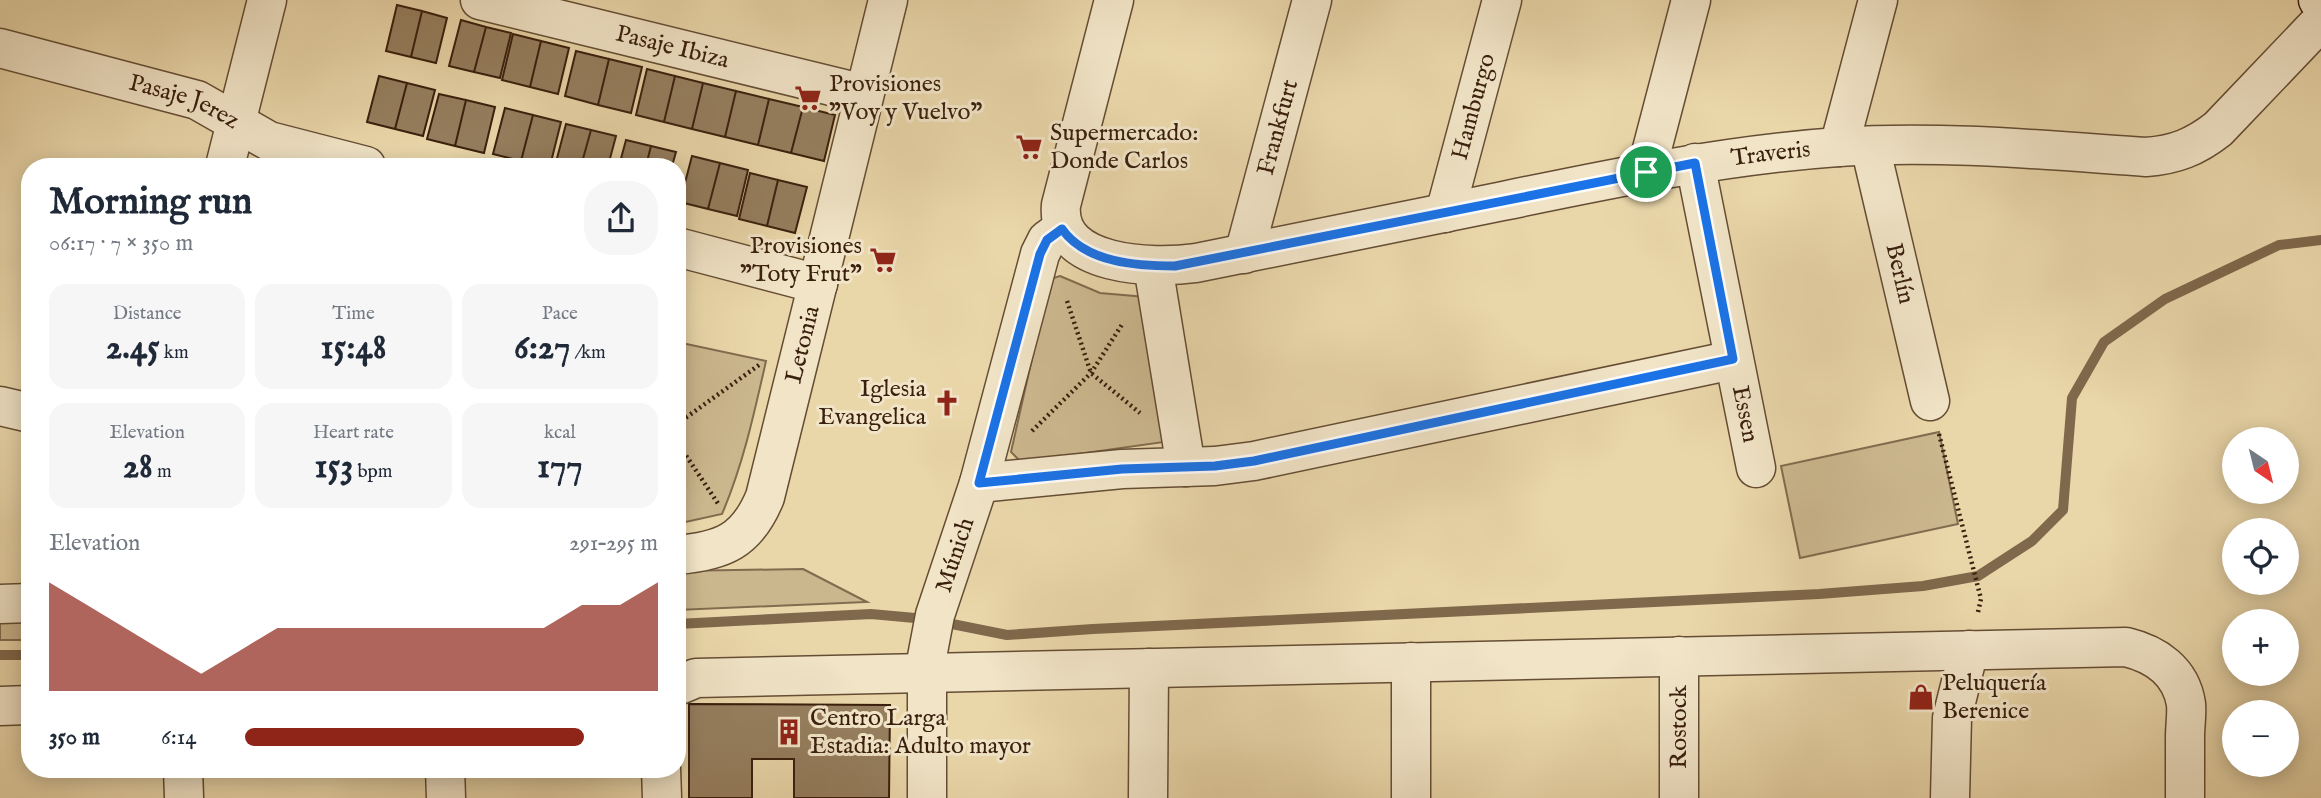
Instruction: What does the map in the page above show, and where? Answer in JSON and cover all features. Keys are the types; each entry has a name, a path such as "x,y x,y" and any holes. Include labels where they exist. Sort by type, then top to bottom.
{"street":[{"path":"227,158 267,0"},
{"name":"Pasaje Ibiza","path":"480,0 864,94"},
{"name":"Letonia","path":"686,554 723,547 740,536 759,512 765,497 888,0"},
{"path":"1062,229 1060,205 1114,0"},
{"name":"Frankfurt","path":"1244,254 1312,0"},
{"name":"Hamburgo","path":"1445,213 1502,0"},
{"path":"1646,172 1690,0"},
{"name":"Berlín","path":"1878,0 1854,147 1930,401"},
{"name":"Traveris","path":"1062,229 1069,239 1089,252 1111,259 1153,266 1196,263 1244,254 1695,163 1854,147 1997,147 2166,156 2203,141 2218,128 2321,21"},
{"name":"Pasaje Jerez","path":"0,48 197,100 269,141 335,158"},
{"name":"Essen","path":"1695,163 1756,468"},
{"name":"Múnich","path":"927,798 927,665 935,615 979,483 1040,254 1047,240 1062,229"},
{"path":"686,249 818,284"},
{"path":"1153,266 1185,458"},
{"name":"Essen","path":"979,483 1133,468 1185,458 1254,461 1733,359"},
{"path":"0,406 21,411"},
{"path":"0,604 21,603"},
{"path":"686,682 696,678 927,665 1149,668 2126,647 2144,652 2160,661 2181,687 2186,704 2185,798"},
{"path":"1950,798 1952,718 1969,650"},
{"name":"Rostock","path":"1679,656 1679,798"},
{"path":"1411,662 1411,798"},
{"path":"1148,798 1149,668"},
{"path":"0,706 21,705"},
{"path":"183,778 184,798"},
{"path":"445,778 446,798"},
{"path":"661,778 662,798"}],"path":[{"path":"1065,293 1091,373 1185,458"},
{"path":"1026,437 1091,373 1126,319"},
{"path":"686,418 761,364"},
{"path":"1930,401 1981,599"},
{"path":"686,456 725,514"}],"shaded area":[{"path":"1060,276 1100,293 1146,297 1164,442 1021,462 1011,452 1050,279"},
{"path":"686,344 766,361 742,458 722,514 686,522"},
{"path":"1939,432 1958,524 1800,558 1781,466"},
{"path":"803,569 867,602 686,610 686,571"},
{"path":"0,595 21,596 21,640 0,640"}],"building":[{"path":"397,5 422,11 411,57 386,51"},
{"path":"422,11 447,18 436,63 411,57"},
{"path":"461,20 486,27 474,72 449,66"},
{"path":"486,27 511,33 500,78 474,72"},
{"path":"513,34 541,41 530,87 502,80"},
{"path":"541,41 569,48 558,94 530,87"},
{"path":"576,51 609,59 598,105 565,96"},
{"path":"609,59 642,67 631,113 598,105"},
{"path":"647,69 675,76 664,122 636,115"},
{"path":"379,76 407,83 395,129 367,122"},
{"path":"675,76 703,83 692,129 664,122"},
{"path":"407,83 435,90 423,136 395,129"},
{"path":"703,83 736,91 725,137 692,129"},
{"path":"736,91 769,99 758,145 725,137"},
{"path":"439,94 466,100 455,146 427,139"},
{"path":"769,99 803,107 791,153 758,145"},
{"path":"466,100 495,107 484,153 455,146"},
{"path":"803,107 835,115 824,161 791,153"},
{"path":"505,108 533,115 522,158 493,154"},
{"path":"533,115 561,122 552,158 522,158"},
{"path":"566,124 591,130 583,158 557,158"},
{"path":"591,130 616,136 610,158 583,158"},
{"path":"626,140 651,146 648,158 621,158"},
{"path":"651,146 676,152 674,158 648,158"},
{"path":"692,156 720,163 708,209 686,204 686,179"},
{"path":"720,163 748,170 737,216 708,209"},
{"path":"750,173 778,180 767,226 739,219"},
{"path":"778,180 807,187 795,233 767,226"},
{"name":"Centro Larga Estadia: Adulto mayor","path":"689,704 890,705 889,798 794,798 794,759 752,759 752,798 689,798"}],"waterway":[{"path":"942,622 1007,635 1819,594 1923,586 1978,576 2032,541 2063,510 2072,398 2104,342 2165,299 2279,245 2321,240"},
{"path":"686,624 871,614 926,619"},
{"path":"0,655 21,655"}],"place":[{"name":"Provisiones \"Voy y Vuelvo\"","path":"808,98"},
{"name":"Supermercado: Donde Carlos","path":"1029,147"},
{"name":"Provisiones \"Toty Frut\"","path":"883,260"},
{"name":"Iglesia Evangelica","path":"947,403"},
{"name":"Peluquería Berenice","path":"1921,697"},
{"name":"Centro Larga Estadia: Adulto mayor","path":"789,732"}],"route":[{"path":"1695,163 1733,359 1254,461 1215,466 1122,469 979,483 1040,254 1047,240 1062,229 1077,246 1089,252 1111,259 1153,266 1175,266 1646,172 1695,163"}]}
